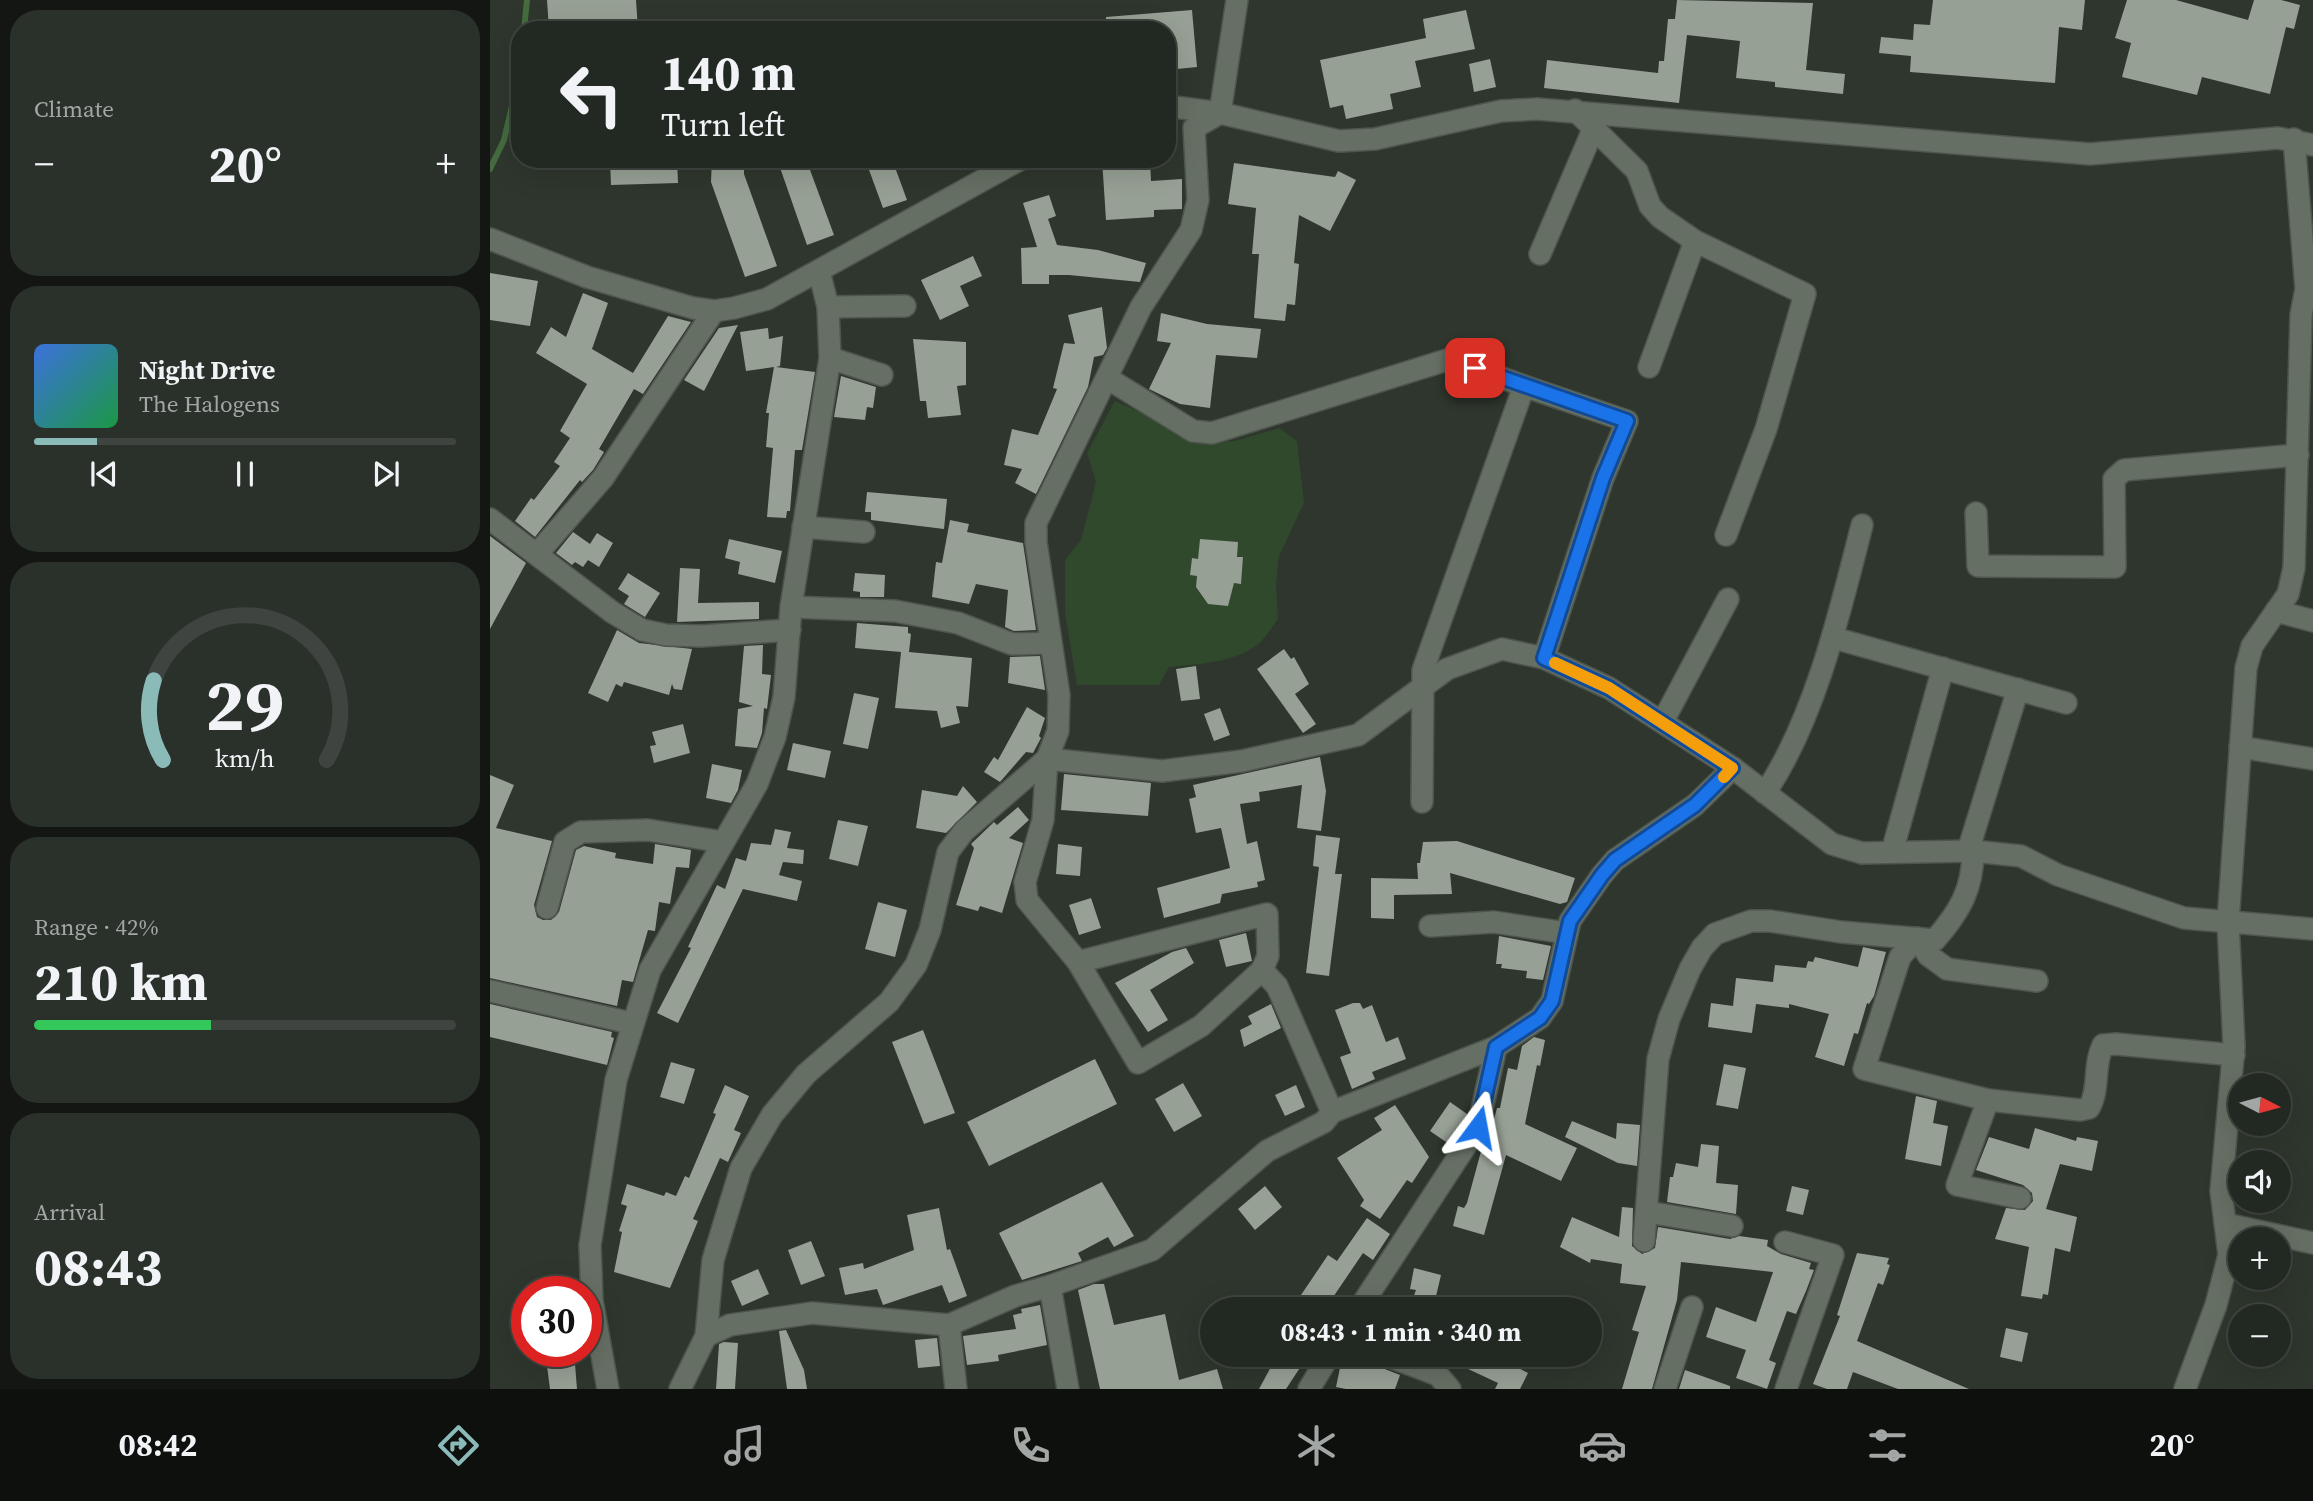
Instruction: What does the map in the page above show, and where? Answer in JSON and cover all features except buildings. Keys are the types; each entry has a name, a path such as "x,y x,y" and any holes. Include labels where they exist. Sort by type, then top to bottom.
{"street":[{"path":"1220,113 1237,0"},
{"path":"1176,107 1220,113 1339,141 1375,139 1501,111 1575,110 2090,154 2303,142 2306,289 2301,315 2294,568 2288,594 2252,646 2249,657 2228,922 2234,1055 2221,1191 2229,1255 2223,1284 2185,1389"},
{"path":"1575,110 1637,171 1650,206 1660,217 1695,241 1805,294 1766,429 1726,535"},
{"path":"1078,962 1267,914 1269,956 1262,970 1201,1026 1138,1063 1078,962 1027,900 1025,882 1043,820 1047,759 1058,731 1059,695 1035,542 1036,523 1141,307 1191,230 1198,200 1194,128 1220,113"},
{"path":"1540,254 1593,130"},
{"path":"490,239 587,277 714,311 767,299 1005,168"},
{"path":"1649,368 1695,241"},
{"path":"608,1389 592,1300 590,1245 615,1080 650,970 757,784 775,737 785,696 791,607 830,358 828,307 819,271"},
{"path":"828,307 905,306"},
{"path":"537,554 603,478 714,311"},
{"path":"830,358 882,375"},
{"path":"1107,378 1193,431 1212,433 1450,359 1627,421 1603,478 1544,658"},
{"path":"1422,802 1423,670 1524,386"},
{"path":"1976,513 1978,566 2115,567 2114,479 2124,470 2298,455"},
{"path":"490,519 612,612 642,630 666,635 701,636 790,630"},
{"path":"1765,793 1782,768 1834,638 1862,525"},
{"path":"803,527 864,532"},
{"path":"1663,722 1728,599"},
{"path":"791,607 895,611 958,623 1012,643 1051,643"},
{"path":"2276,611 2313,621"},
{"path":"1834,638 2066,703"},
{"path":"680,1389 706,1336 713,1260 741,1168 772,1115 806,1074 889,1002 916,965 930,930 948,852 964,831 1047,759 1162,771 1242,761 1358,735 1447,669 1502,649 1544,658 1609,688 1732,768 1832,844 1862,853 1970,851 2021,856 2058,874 2184,918 2313,929"},
{"path":"1892,852 1943,668"},
{"path":"1644,1241 1658,1059 1669,1019 1702,948 1715,934 1751,921 1936,940 1956,916 1968,893 1973,875 1970,851 2018,689"},
{"path":"2240,747 2313,759"},
{"path":"706,1336 730,1325 812,1313 949,1325 1015,1296 1152,1250 1267,1151 1324,1122 1332,1112 1496,1047 1540,1018 1552,1001 1567,933 1583,898 1615,860 1695,805 1732,768"},
{"path":"547,908 565,842 581,832 648,830 723,842"},
{"path":"1430,926 1494,922 1567,933"},
{"path":"1917,938 1928,954 1947,969 2037,981"},
{"path":"1917,938 1900,957 1864,1069 1989,1100 2089,1108 2094,1100 2099,1053 2104,1045 2234,1055"},
{"path":"1262,970 1277,986 1332,1112"},
{"path":"490,991 631,1023"},
{"path":"1367,1297 1478,1127 1496,1047"},
{"path":"1989,1100 1957,1185 2020,1198"},
{"path":"1647,1212 1732,1226"},
{"path":"2226,1224 2313,1243"},
{"path":"1785,1242 1833,1255 1786,1389"},
{"path":"1050,1286 1068,1389"},
{"path":"1665,1389 1692,1307"},
{"path":"949,1325 956,1389"},
{"path":"1310,1389 1323,1367"},
{"path":"1417,1367 1438,1375 1450,1389"}],"green space":[{"path":"1115,401 1207,442 1235,441 1279,428 1297,441 1304,503 1279,556 1276,585 1278,619 1263,640 1248,651 1215,662 1169,667 1159,685 1077,685 1065,613 1065,560 1081,540 1096,482 1087,453"}],"waterway":[{"path":"525,21 527,0"},
{"path":"490,169 504,140 511,110"}],"slow traffic":[{"path":"1555,663 1609,688 1732,768 1724,777"}],"route":[{"path":"1475,368 1627,421 1603,478 1544,658 1609,688 1732,768 1695,805 1615,860 1583,898 1570,921 1552,1001 1540,1018 1496,1047 1478,1127"}]}
